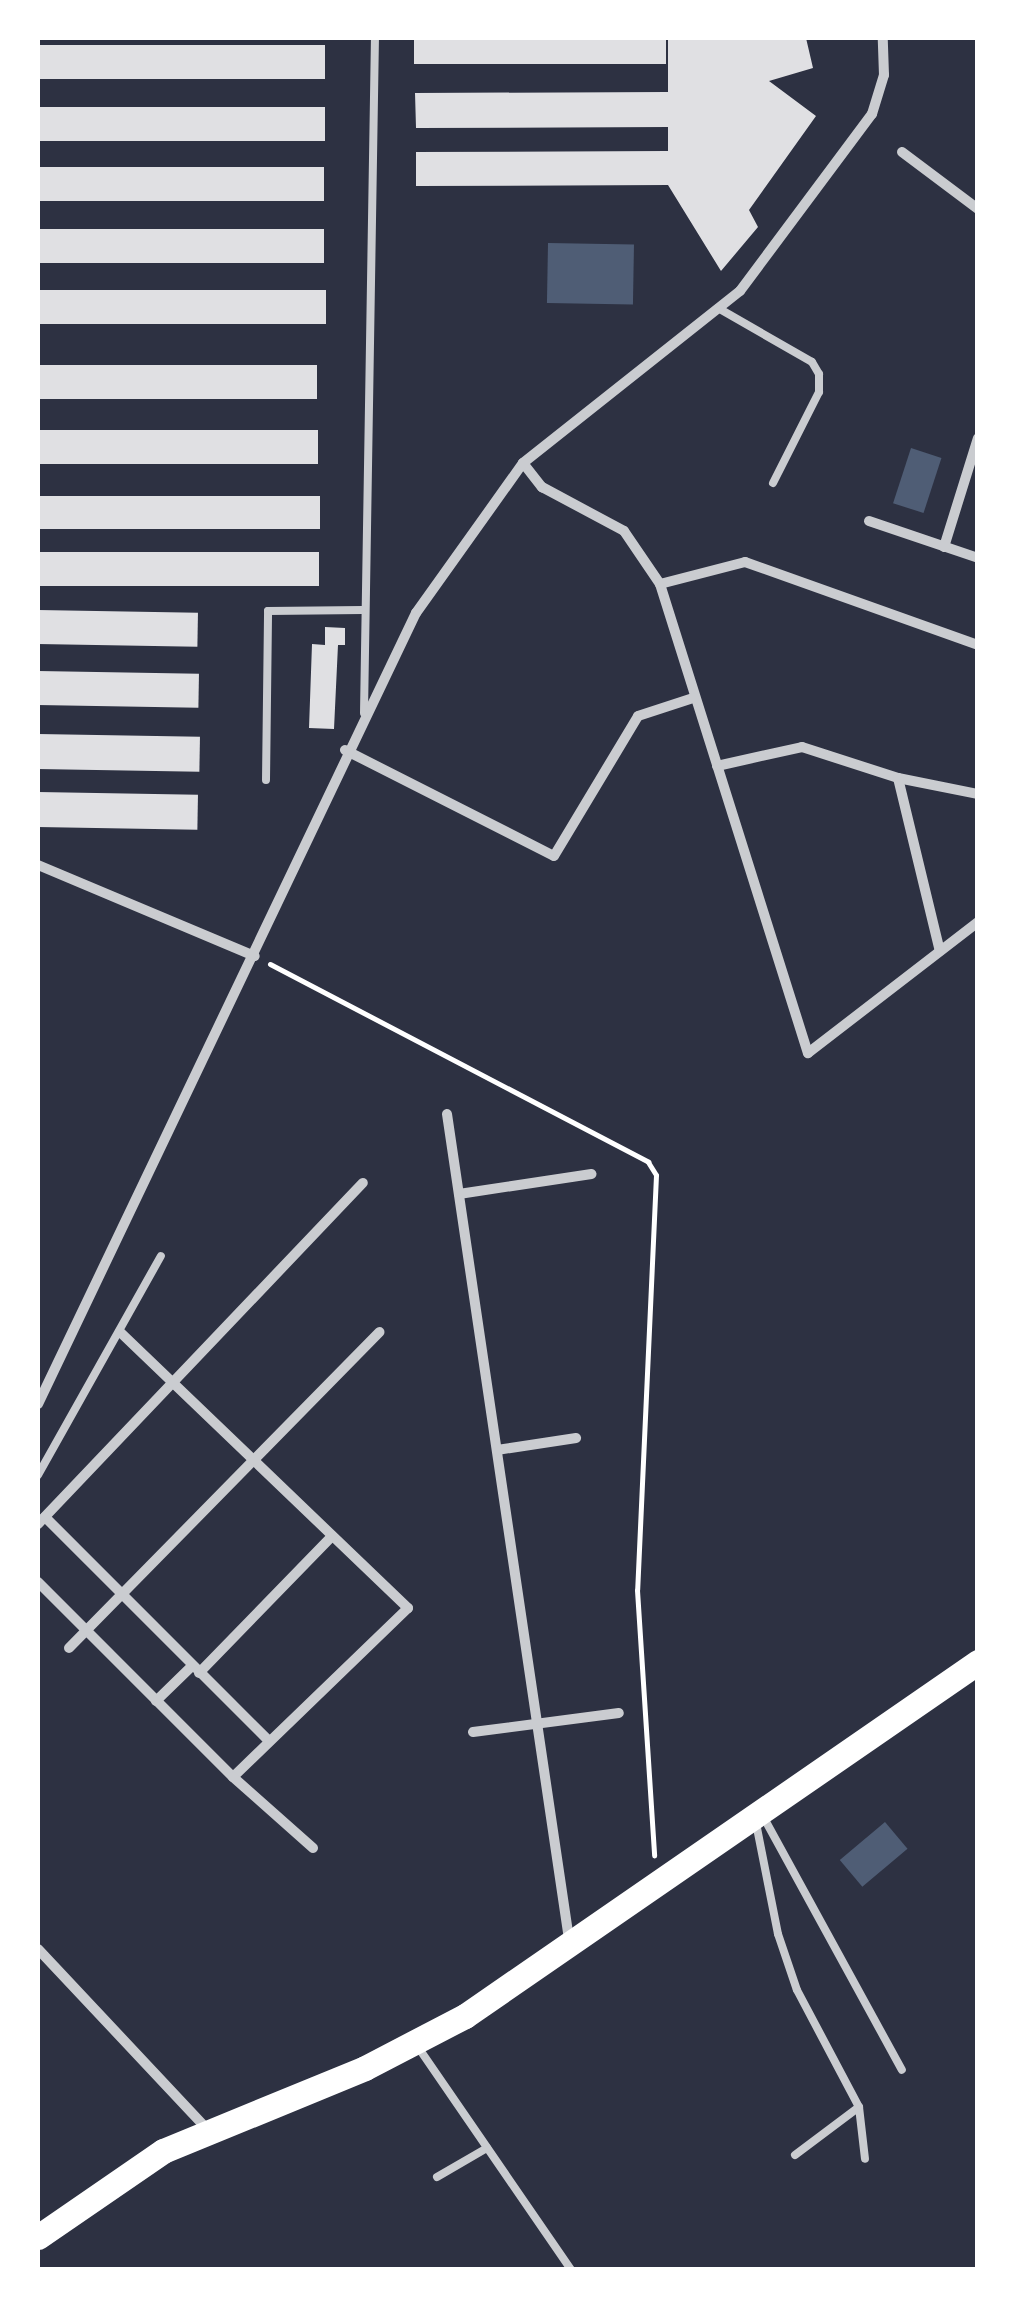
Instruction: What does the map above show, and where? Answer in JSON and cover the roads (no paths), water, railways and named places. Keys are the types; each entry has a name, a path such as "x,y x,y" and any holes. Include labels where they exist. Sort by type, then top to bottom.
{"main road":[{"path":"38,2237 121,2176 206,2129 313,2091 416,2044 570,1949 978,1662"}],"street":[{"path":"38,1404 255,956 346,750 416,613 523,463 740,291 872,114 884,75 883,38"},
{"path":"902,152 978,209"},
{"path":"944,547 978,438"},
{"path":"523,463 542,487 624,531 660,584 808,1053 978,922"},
{"path":"869,521 978,558"},
{"path":"660,584 745,562 978,645"},
{"path":"346,750 554,856 638,716 693,698"},
{"path":"717,766 802,747 898,778 978,794"},
{"path":"898,778 940,951"},
{"path":"38,866 255,956"},
{"path":"448,1114 570,1949"},
{"path":"459,1194 592,1174"},
{"path":"269,1740 41,1520 363,1184"},
{"path":"120,1332 408,1608 232,1777"},
{"path":"69,1648 380,1332"},
{"path":"497,1450 576,1438"},
{"path":"156,1700 195,1669 332,1536"},
{"path":"38,1582 232,1777 313,1848"},
{"path":"473,1732 619,1714"},
{"path":"38,1949 206,2129"}],"lane":[{"path":"364,713 375,38"},
{"path":"718,308 812,362 819,374 820,392 772,483"},
{"path":"266,780 268,611 364,610"},
{"path":"38,1475 162,1256"},
{"path":"759,1816 902,2070"},
{"path":"759,1816 778,1934 796,1990 859,2107 865,2159"},
{"path":"416,2044 488,2148 561,2265 570,2270"},
{"path":"796,2154 859,2107"},
{"path":"437,2177 488,2148"}],"water":[{"path":"548,243 634,245 633,304 547,303"},
{"path":"911,448 941,458 924,513 893,503"},
{"path":"885,1822 907,1849 862,1887 840,1860"}]}
